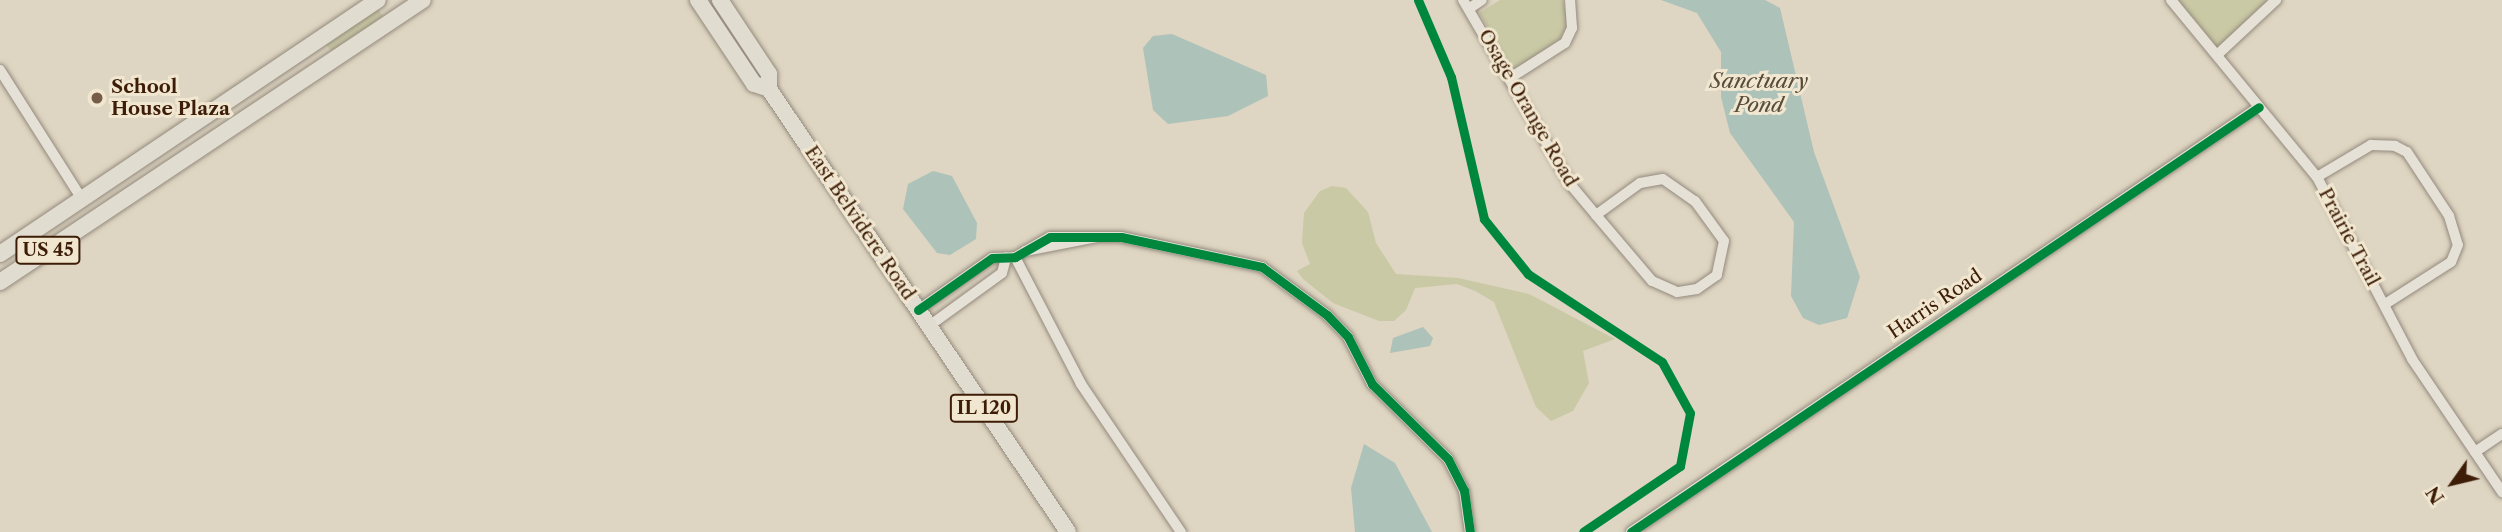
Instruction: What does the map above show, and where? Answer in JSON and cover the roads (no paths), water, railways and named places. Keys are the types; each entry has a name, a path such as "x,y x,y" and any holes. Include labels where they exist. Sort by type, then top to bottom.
{"main road":[{"name":"US 45","path":"0,254 378,0"},
{"name":"US 45","path":"0,282 422,0"},
{"name":"East Belvidere Road","path":"698,0 754,84 769,89"},
{"name":"East Belvidere Road","path":"720,0 769,74 769,89 1068,532"}],"street":[{"path":"1466,4 1482,0"},
{"path":"1510,78 1565,43 1572,28 1570,0"},
{"name":"Prairie Trail","path":"2171,0 2317,177 2385,304 2475,452 2502,491"},
{"path":"2217,55 2276,0"},
{"name":"Osage Orange Road","path":"1466,4 1570,184 1596,215 1661,287 1698,289 1722,265 1724,241 1711,219 1663,180 1640,183 1596,215"},
{"path":"0,70 82,199"},
{"name":"Harris Road","path":"1631,532 2259,107"},
{"path":"2317,177 2357,151 2395,145 2407,152 2449,216 2458,244 2451,262 2385,304"},
{"path":"918,310 992,258 1015,256 1098,237 1244,261 1299,291 1348,337 1372,384 1448,459 1464,490 1470,532"},
{"path":"929,326 1002,274 1015,256"},
{"path":"1015,256 1081,384 1181,532"},
{"path":"2475,452 2502,434"}],"water":[{"name":"Sanctuary Pond","path":"1661,0 1765,0 1780,8 1814,152 1860,277 1847,318 1819,325 1803,318 1791,296 1794,222 1730,133 1721,97 1721,52 1697,13"},
{"path":"1172,34 1266,75 1268,96 1228,116 1168,124 1153,110 1143,48 1153,36"},
{"path":"933,171 952,176 977,223 976,239 950,255 937,253 903,209 908,184"},
{"path":"1423,327 1433,338 1430,346 1390,353 1393,338"},
{"path":"1364,444 1395,463 1432,532 1355,532 1351,488"}],"place":[{"name":"School House Plaza","path":"97,98"}]}
